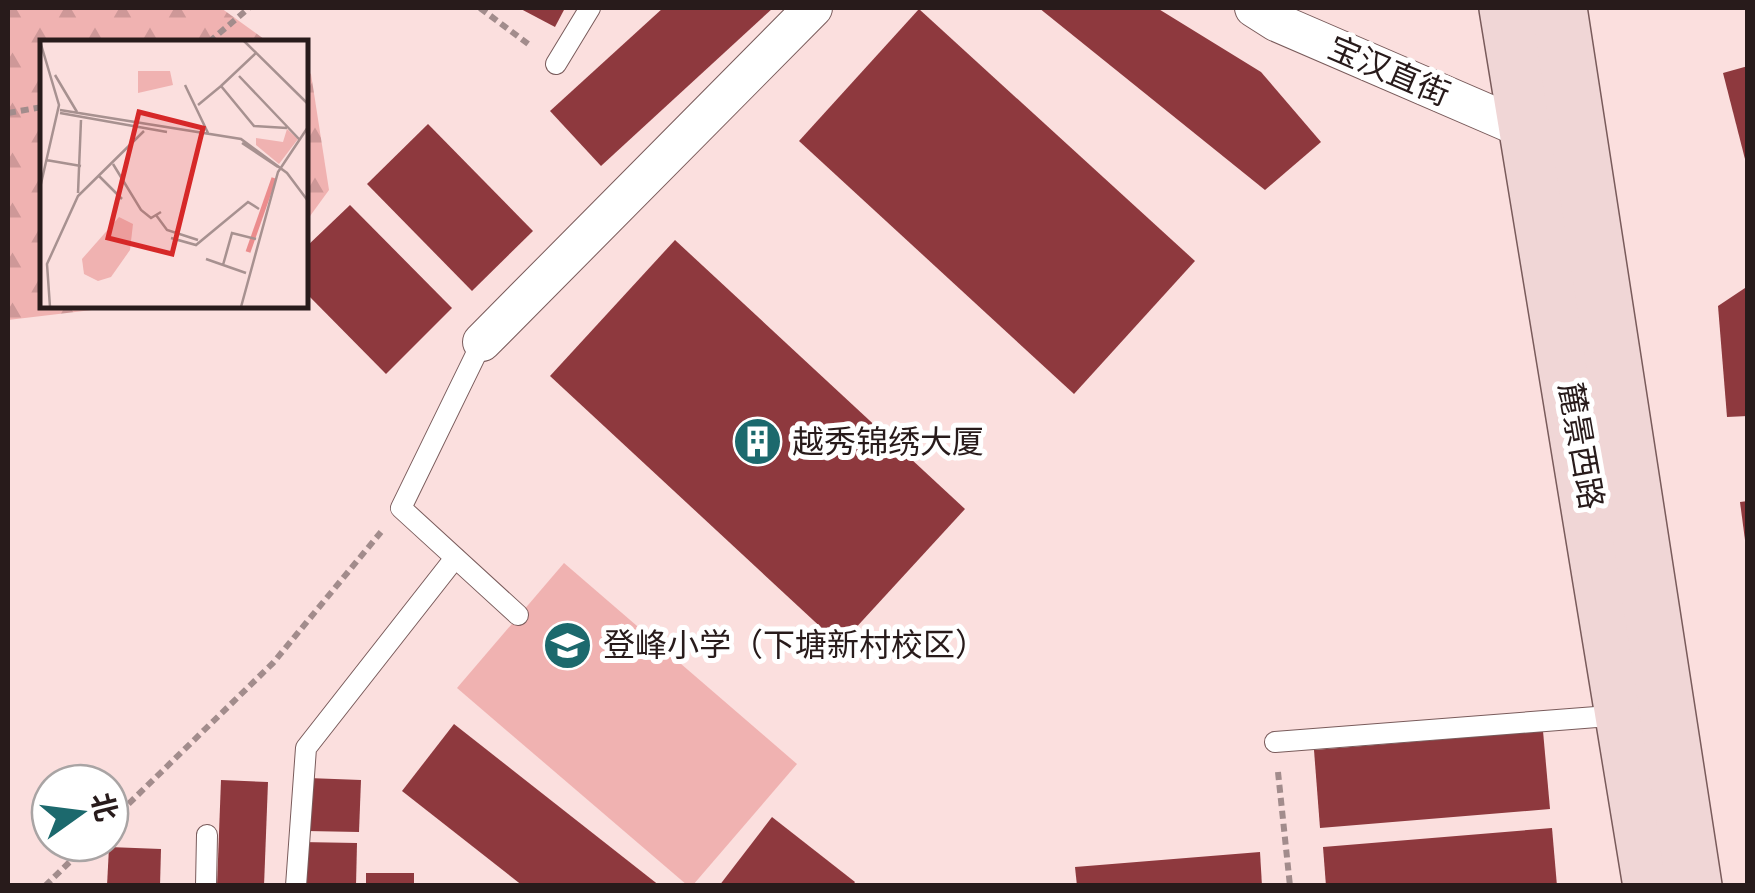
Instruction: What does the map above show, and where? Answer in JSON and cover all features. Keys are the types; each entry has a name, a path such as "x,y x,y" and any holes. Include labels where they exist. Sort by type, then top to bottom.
{"street":[{"path":"482,342 813,8"},
{"name":"宝汉直街","path":"1254,8 1276,22 1526,130"},
{"name":"麓景西路","path":"1507,8 1651,886"},
{"name":"麓景西路","path":"1559,8 1694,886"}],"lane":[{"path":"556,64 590,8"},
{"path":"482,342 401,508 518,615"},
{"path":"296,886 306,748 455,558"},
{"path":"1275,742 1625,715"},
{"path":"206,886 207,834"}],"path":[{"path":"211,40 249,8"},
{"path":"480,8 556,64"},
{"path":"8,113 40,107"},
{"path":"130,802 273,663 401,508"},
{"path":"1275,742 1290,886"},
{"path":"45,886 69,863"}],"green space":[{"path":"8,8 221,8 265,40 40,40 40,308 109,308 8,320"},
{"path":"308,72 311,74 329,190 308,219"},
{"path":"564,563 797,764 693,885 687,885 457,688"}],"building":[{"path":"519,8 565,8 555,27"},
{"path":"663,8 773,8 601,166 550,111"},
{"path":"1039,8 1157,8 1261,72 1321,142 1265,190"},
{"path":"919,9 1195,261 1074,394 799,141"},
{"path":"1748,66 1748,163 1746,163 1723,73"},
{"path":"428,124 533,231 472,291 367,184"},
{"path":"350,205 452,308 386,374 308,295 308,245"},
{"name":"越秀锦绣大厦","path":"675,240 965,509 840,645 550,376"},
{"path":"1748,286 1748,416 1727,417 1718,306"},
{"path":"1748,501 1748,540 1745,540 1740,502"},
{"path":"454,724 660,886 523,886 402,791"},
{"path":"1543,731 1550,809 1320,828 1314,750"},
{"path":"308,778 361,780 359,832 307,831"},
{"path":"221,780 268,782 264,886 217,886"},
{"path":"772,817 855,882 852,886 719,886"},
{"path":"1552,828 1557,886 1326,886 1323,847"},
{"path":"301,842 357,843 356,886 301,886"},
{"path":"130,848 161,849 160,886 107,886 108,863 130,863"},
{"path":"1260,852 1262,886 1077,886 1075,867"},
{"path":"366,873 414,873 414,886 366,886"}],"place":[{"name":"越秀锦绣大厦","path":"757,442"},
{"name":"登峰小学（下塘新村校区）","path":"568,645"}]}
